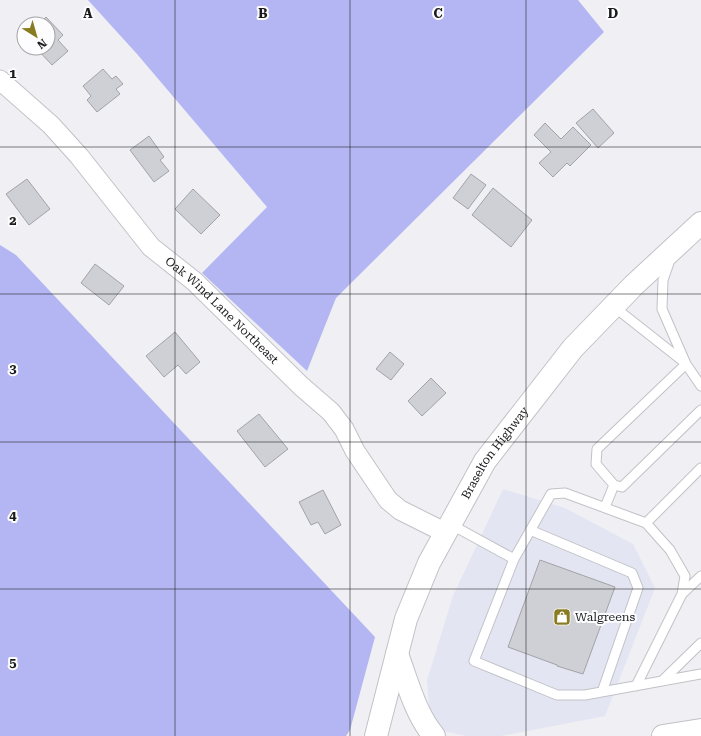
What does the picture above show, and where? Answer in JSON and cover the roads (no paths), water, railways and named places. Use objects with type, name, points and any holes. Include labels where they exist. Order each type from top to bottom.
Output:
[{"type":"main road","name":"Braselton Highway","points":[[376,736],[406,619],[429,563],[485,461],[573,348],[613,306],[701,223]]},
{"type":"main road","points":[[397,654],[428,730],[434,736]]},
{"type":"main road","points":[[663,736],[701,730]]},
{"type":"street","name":"Oak Wind Lane Northeast","points":[[0,80],[51,125],[79,156],[151,247],[194,281],[301,386],[331,412],[344,429],[355,451],[388,500],[400,510],[448,528]]},
{"type":"lane","points":[[675,248],[663,280],[662,309],[686,364],[701,386]]},
{"type":"lane","points":[[613,306],[686,364]]},
{"type":"lane","points":[[618,486],[596,464],[597,449],[686,364]]},
{"type":"lane","points":[[605,508],[618,486],[701,410]]},
{"type":"lane","points":[[646,523],[701,468]]},
{"type":"lane","points":[[636,686],[682,594],[685,576],[670,550],[646,523],[565,493],[551,494],[514,559],[474,661],[557,695],[585,695],[636,686],[701,674]]},
{"type":"lane","points":[[448,528],[514,559]]},
{"type":"lane","points":[[530,530],[632,573],[638,588],[602,692]]},
{"type":"lane","points":[[682,594],[701,576]]},
{"type":"lane","points":[[662,681],[701,643]]},
{"type":"place","name":"Walgreens","points":[[562,617]]}]
